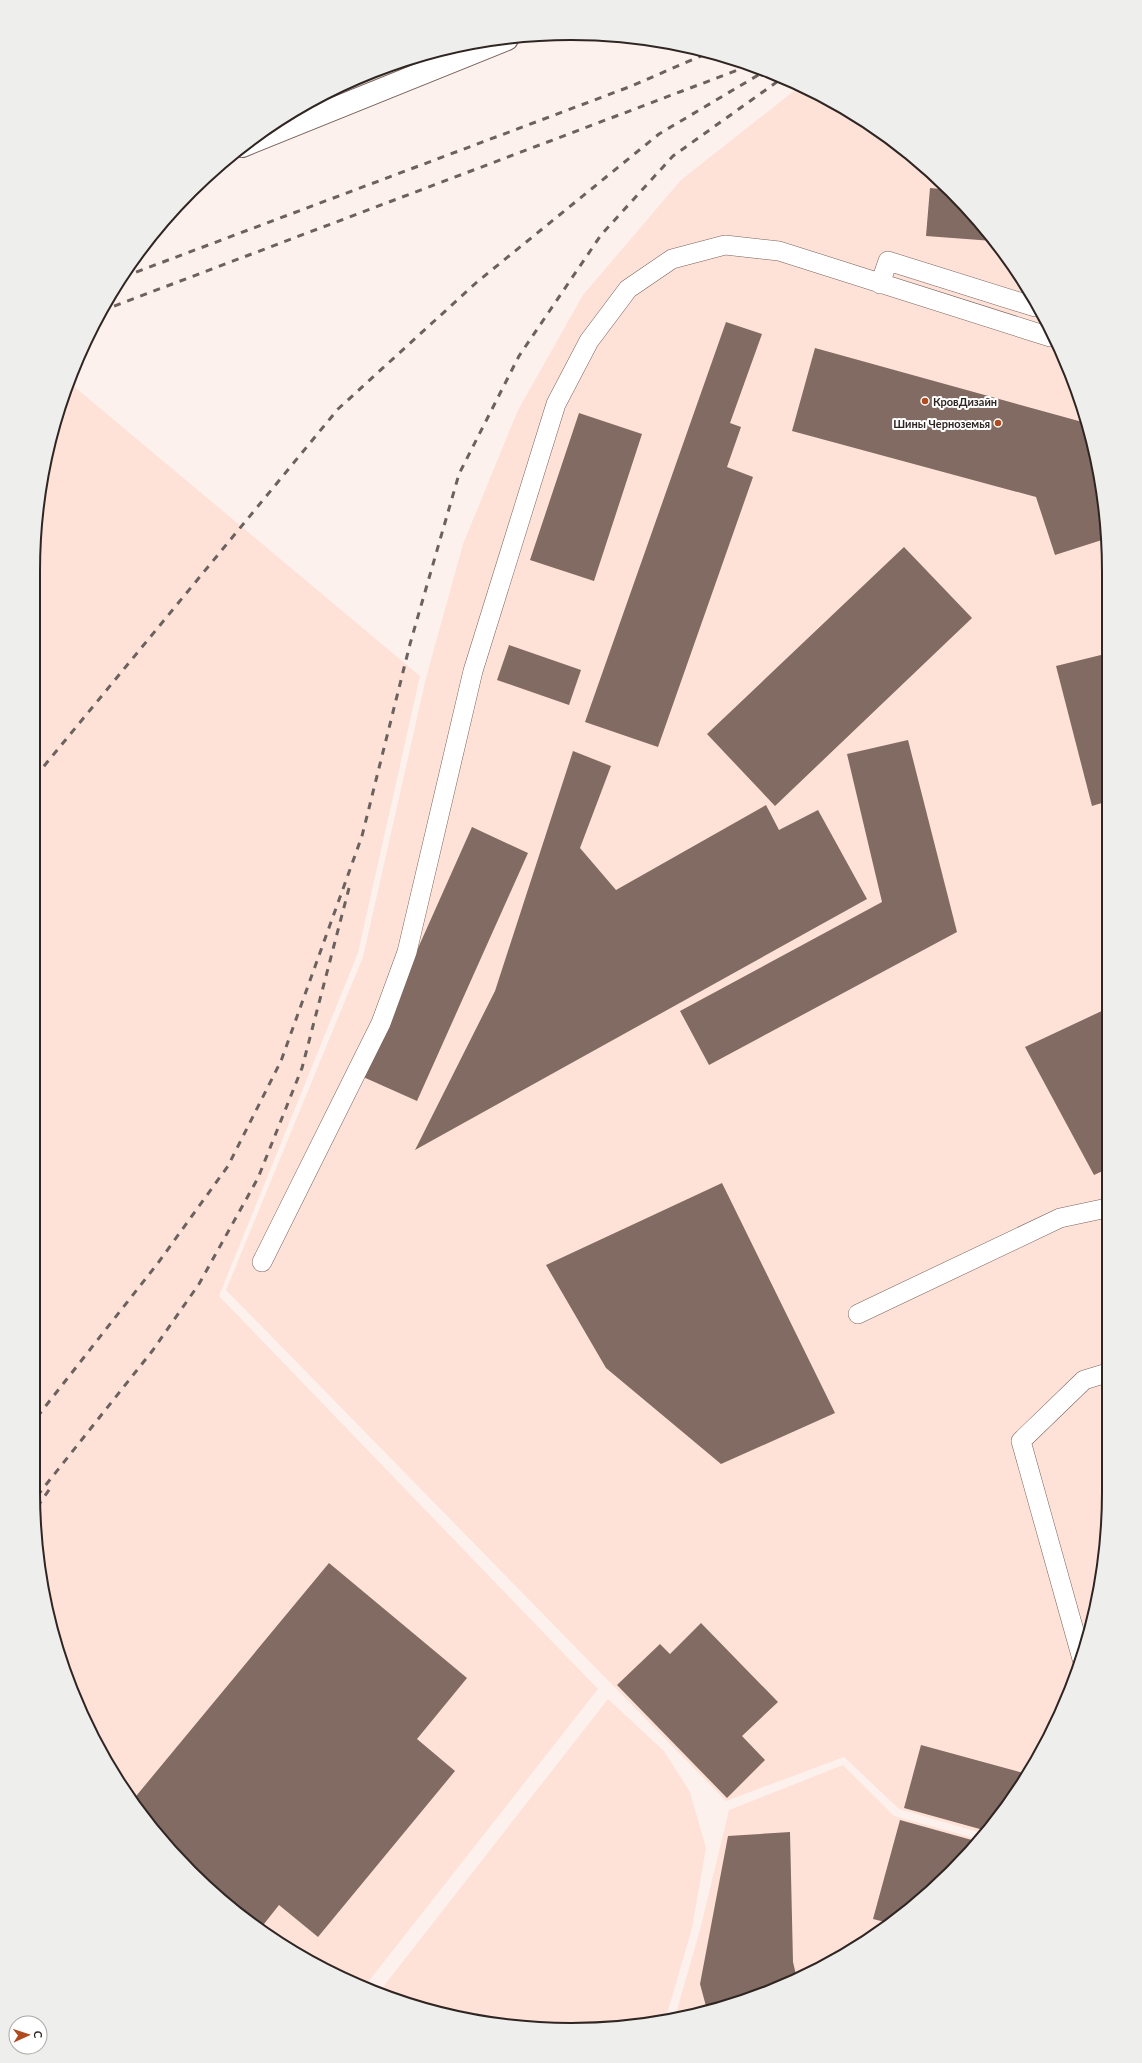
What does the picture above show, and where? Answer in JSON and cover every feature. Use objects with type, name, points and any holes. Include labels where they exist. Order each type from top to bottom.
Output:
[{"type":"street","points":[[267,136],[487,47]]},
{"type":"lane","points":[[262,1262],[378,1030],[407,952],[473,670],[556,404],[588,341],[628,289],[672,259],[725,245],[779,251],[1047,336]]},
{"type":"lane","points":[[880,284],[888,261],[1031,305]]},
{"type":"lane","points":[[858,1314],[1060,1218],[1102,1209]]},
{"type":"lane","points":[[1079,1647],[1021,1441],[1084,1380],[1102,1375]]},
{"type":"shaded area","points":[[795,90],[836,111],[866,129],[921,172],[946,196],[970,221],[1013,276],[1047,336],[1062,368],[1074,400],[1092,467],[1101,536],[1102,571],[1101,1527],[1092,1596],[1074,1663],[1062,1695],[1031,1758],[1013,1787],[978,1832],[899,1809],[844,1757],[726,1801],[226,1290],[363,957],[426,678],[463,544],[518,410],[583,295],[681,180]]},
{"type":"shaded area","points":[[73,386],[420,676],[358,953],[219,1296],[598,1689],[368,1983],[305,1952],[276,1934],[221,1891],[196,1867],[172,1842],[129,1787],[111,1758],[80,1695],[68,1663],[50,1596],[41,1527],[40,1492],[41,536],[50,467],[58,434]]},
{"type":"shaded area","points":[[608,1699],[664,1751],[690,1792],[706,1848],[692,1928],[667,2014],[606,2022],[536,2022],[467,2013],[434,2005],[382,1988]]},
{"type":"shaded area","points":[[843,1765],[894,1816],[973,1838],[921,1891],[866,1934],[836,1952],[774,1983],[742,1995],[676,2013],[700,1930],[729,1810]]},
{"type":"building","points":[[930,188],[939,189],[970,221],[986,240],[926,236]]},
{"type":"building","points":[[726,322],[762,334],[730,423],[741,427],[727,467],[753,477],[658,747],[585,722]]},
{"type":"building","points":[[815,348],[1080,421],[1092,467],[1101,540],[1055,555],[1036,497],[792,431]]},
{"type":"building","points":[[579,413],[642,434],[594,581],[530,560]]},
{"type":"building","points":[[904,547],[972,618],[775,806],[707,734]]},
{"type":"building","points":[[509,645],[581,670],[569,705],[497,680]]},
{"type":"building","points":[[1102,655],[1102,803],[1092,806],[1056,666]]},
{"type":"building","points":[[908,740],[957,932],[709,1065],[680,1011],[882,902],[847,754]]},
{"type":"building","points":[[573,751],[611,766],[580,848],[616,890],[766,805],[779,830],[818,810],[867,899],[415,1150],[495,991]]},
{"type":"building","points":[[472,827],[528,853],[417,1101],[361,1076]]},
{"type":"building","points":[[1102,1011],[1102,1171],[1094,1175],[1025,1047]]},
{"type":"building","points":[[722,1183],[835,1413],[721,1464],[606,1368],[546,1265]]},
{"type":"building","points":[[329,1563],[467,1678],[417,1739],[455,1771],[318,1937],[279,1905],[263,1925],[248,1913],[221,1891],[172,1842],[136,1796]]},
{"type":"building","points":[[701,1623],[778,1702],[742,1736],[765,1760],[727,1798],[617,1685],[660,1644],[670,1654]]},
{"type":"building","points":[[921,1745],[1022,1773],[1013,1787],[980,1829],[904,1808]]},
{"type":"building","points":[[900,1820],[972,1840],[921,1891],[894,1913],[883,1921],[873,1919]]},
{"type":"building","points":[[790,1832],[793,1962],[796,1973],[742,1995],[706,2006],[700,1984],[728,1836]]},
{"type":"railway","points":[[130,274],[629,87],[701,56]]},
{"type":"railway","points":[[110,308],[743,68]]},
{"type":"railway","points":[[40,771],[338,409],[477,282],[659,134],[759,74]]},
{"type":"railway","points":[[40,1413],[158,1263],[228,1166],[281,1061],[362,836],[410,644],[459,474],[519,356],[601,235],[673,156],[777,82]]},
{"type":"railway","points":[[40,1492],[153,1350],[199,1284],[258,1178],[302,1068],[349,888]]},
{"type":"railway","points":[[40,1502],[51,1487]]},
{"type":"place","name":"КровДизайн","points":[[925,401]]},
{"type":"place","name":"Шины Черноземья","points":[[998,423]]}]
